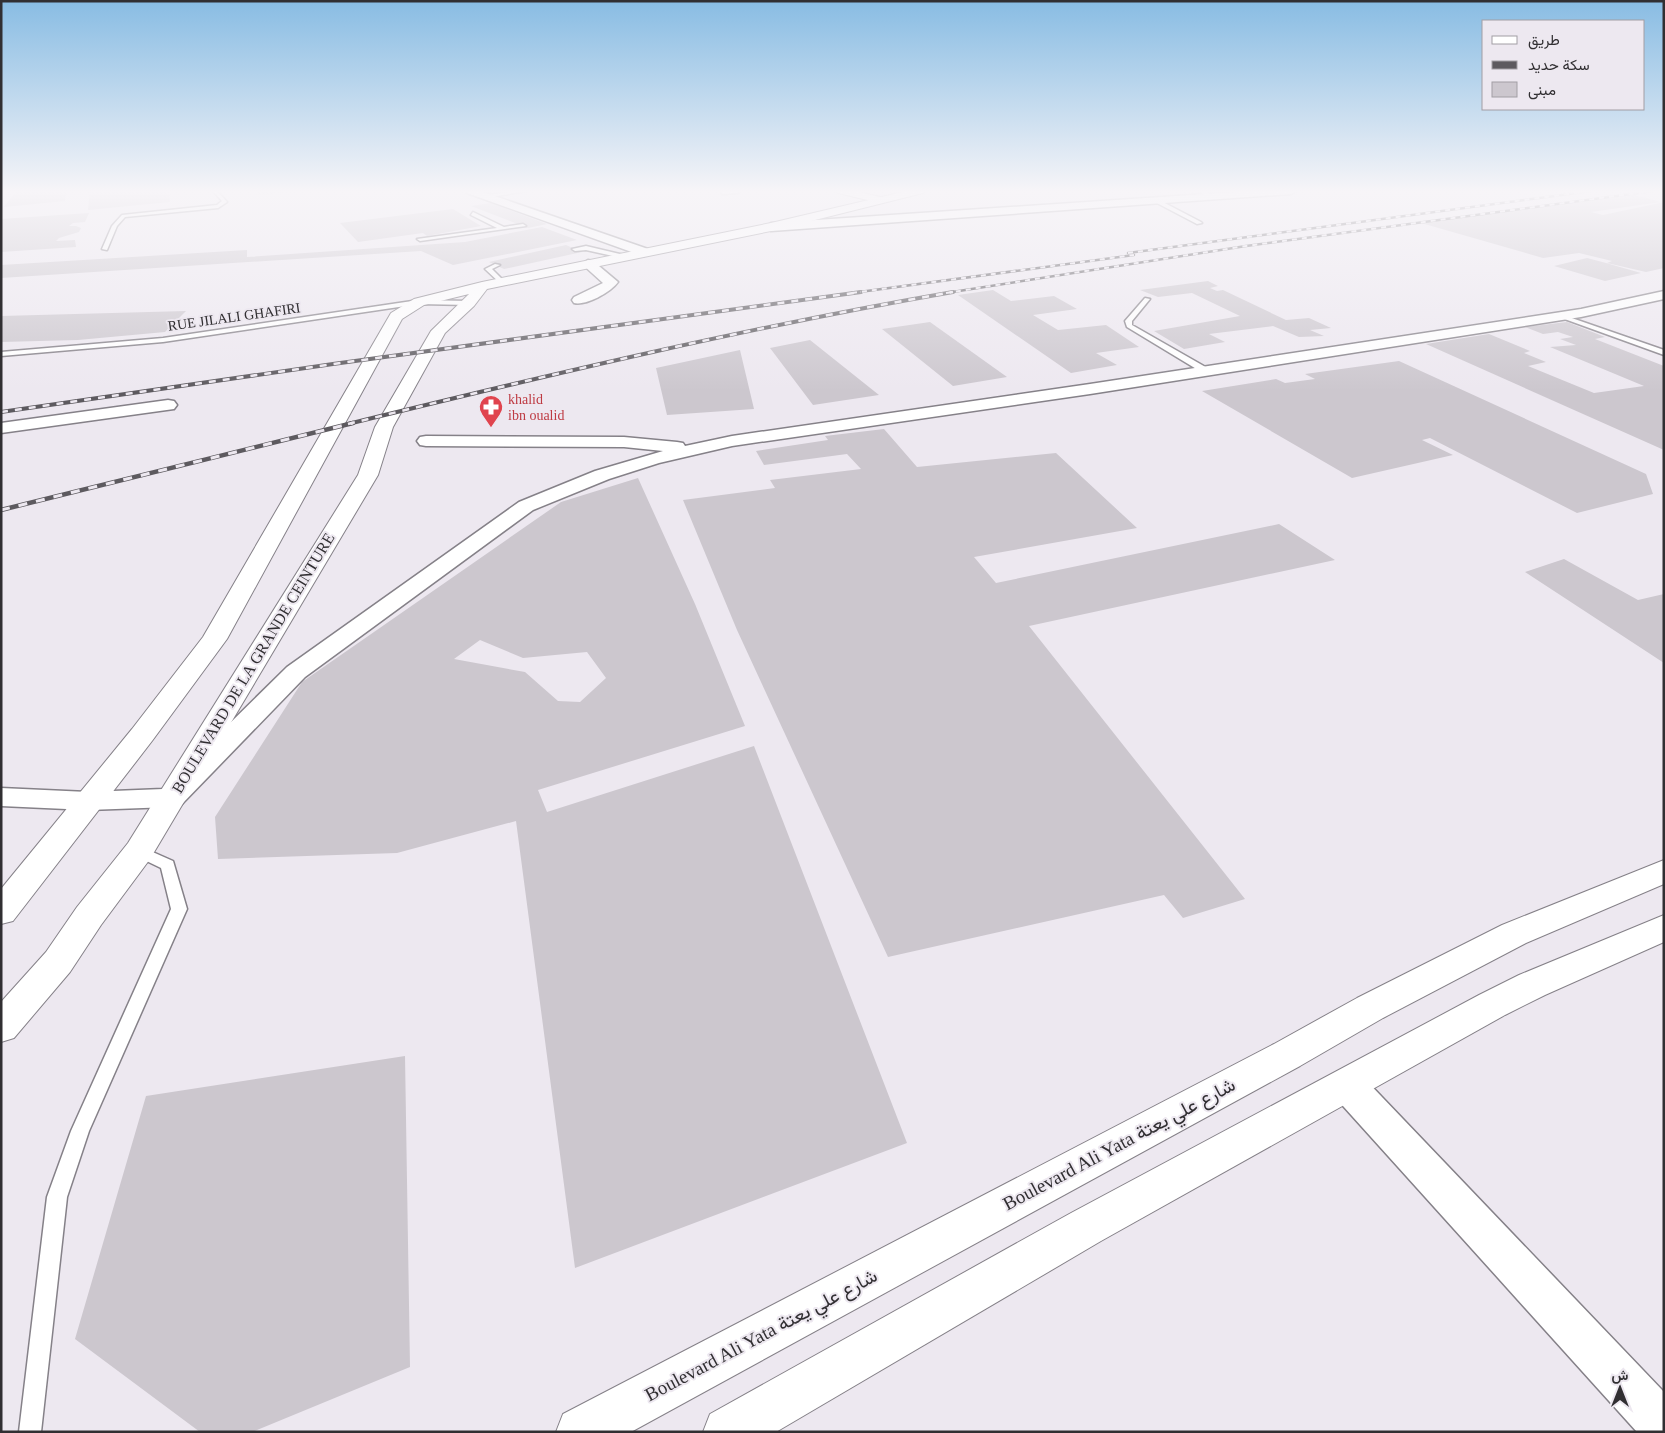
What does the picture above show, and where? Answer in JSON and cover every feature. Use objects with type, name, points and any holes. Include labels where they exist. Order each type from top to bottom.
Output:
[{"type":"main road","points":[[1,912],[88,800],[142,735],[214,639],[396,316],[419,302],[614,258]]},
{"type":"main road","name":"BOULEVARD DE LA GRANDE CEINTURE","points":[[1,1027],[58,962],[89,916],[139,851],[368,474],[384,427],[440,331],[492,284]]},
{"type":"main road","name":"Boulevard Ali Yata شارع علي يعتة","points":[[581,1432],[1287,1055],[1370,1008],[1514,934],[1664,871]]},
{"type":"main road","points":[[728,1432],[1086,1227],[1532,985],[1664,928]]},
{"type":"street","points":[[579,300],[609,285],[611,282],[588,264]]},
{"type":"street","points":[[1,797],[88,800],[171,798],[296,672],[497,525],[526,506],[566,486],[606,472],[692,449],[732,441],[1561,316],[1664,295]]},
{"type":"street","points":[[1,428],[168,405]]},
{"type":"street","points":[[426,441],[624,442],[692,449]]},
{"type":"street","points":[[1347,1085],[1664,1426]]},
{"type":"lane","points":[[492,284],[488,269],[497,265]]},
{"type":"lane","points":[[1148,299],[1128,321],[1129,326],[1206,371]]},
{"type":"lane","name":"RUE JILALI GHAFIRI","points":[[1,354],[163,340],[419,302],[469,303]]},
{"type":"lane","points":[[376,307],[396,316]]},
{"type":"lane","points":[[1561,316],[1664,353]]},
{"type":"lane","points":[[30,1432],[57,1198],[80,1131],[179,909],[168,865],[139,851]]},
{"type":"building","points":[[118,258],[314,258],[1,278],[1,265]]},
{"type":"building","points":[[437,258],[488,258],[453,265]]},
{"type":"building","points":[[508,258],[555,258],[504,269],[489,262]]},
{"type":"building","points":[[1587,258],[1641,273],[1605,281],[1554,266]]},
{"type":"building","points":[[1599,258],[1664,258],[1664,268],[1646,272],[1607,263],[1612,261]]},
{"type":"building","points":[[1208,281],[1218,286],[1210,288],[1217,291],[1223,290],[1286,320],[1309,318],[1331,328],[1310,330],[1324,336],[1299,337],[1273,326],[1209,334],[1225,342],[1184,349],[1154,331],[1240,316],[1192,293],[1158,297],[1140,290]]},
{"type":"building","points":[[993,290],[1011,301],[1054,296],[1077,309],[1033,315],[1058,330],[1106,325],[1139,347],[1096,353],[1117,365],[1071,373],[958,295]]},
{"type":"building","points":[[186,311],[165,332],[78,340],[1,342],[1,316]]},
{"type":"building","points":[[930,322],[1007,377],[953,386],[882,329]]},
{"type":"building","points":[[1567,322],[1605,337],[1595,339],[1664,366],[1664,450],[1426,344],[1489,334],[1530,351],[1524,353],[1546,362],[1528,366],[1594,393],[1644,386],[1550,347],[1576,345],[1560,339],[1573,337],[1558,332],[1543,334],[1525,327]]},
{"type":"building","points":[[810,340],[879,395],[813,405],[770,348]]},
{"type":"building","points":[[740,350],[754,409],[667,415],[656,368]]},
{"type":"building","points":[[1399,361],[1646,474],[1653,494],[1577,513],[1430,438],[1422,440],[1453,455],[1352,478],[1202,391],[1276,379],[1285,383],[1315,379],[1305,374]]},
{"type":"building","points":[[884,429],[917,467],[1056,453],[1137,528],[974,557],[996,583],[1279,524],[1335,560],[1029,626],[1245,899],[1183,918],[1164,895],[888,957],[737,630],[683,500],[775,488],[770,480],[861,469],[847,454],[764,465],[756,451],[828,440],[825,436]]},
{"type":"building","points":[[638,478],[695,604],[745,726],[538,790],[547,812],[754,746],[907,1143],[575,1268],[516,821],[397,853],[218,859],[215,817],[302,682],[561,502]],"holes":[[[480,640],[523,658],[587,652],[606,678],[580,702],[558,701],[525,672],[454,659]]]},
{"type":"building","points":[[1564,559],[1638,600],[1664,594],[1664,663],[1525,572]]},
{"type":"building","points":[[405,1056],[410,1367],[252,1432],[200,1432],[75,1339],[146,1096]]},
{"type":"railway","points":[[852,293],[1113,258]]},
{"type":"railway","points":[[946,293],[1170,258]]},
{"type":"railway","points":[[1,412],[333,364],[861,292]]},
{"type":"railway","points":[[348,424],[725,336],[953,292]]},
{"type":"railway","points":[[1,510],[353,423]]},
{"type":"place","name":"khalid ibn oualid","points":[[491,428]]}]
